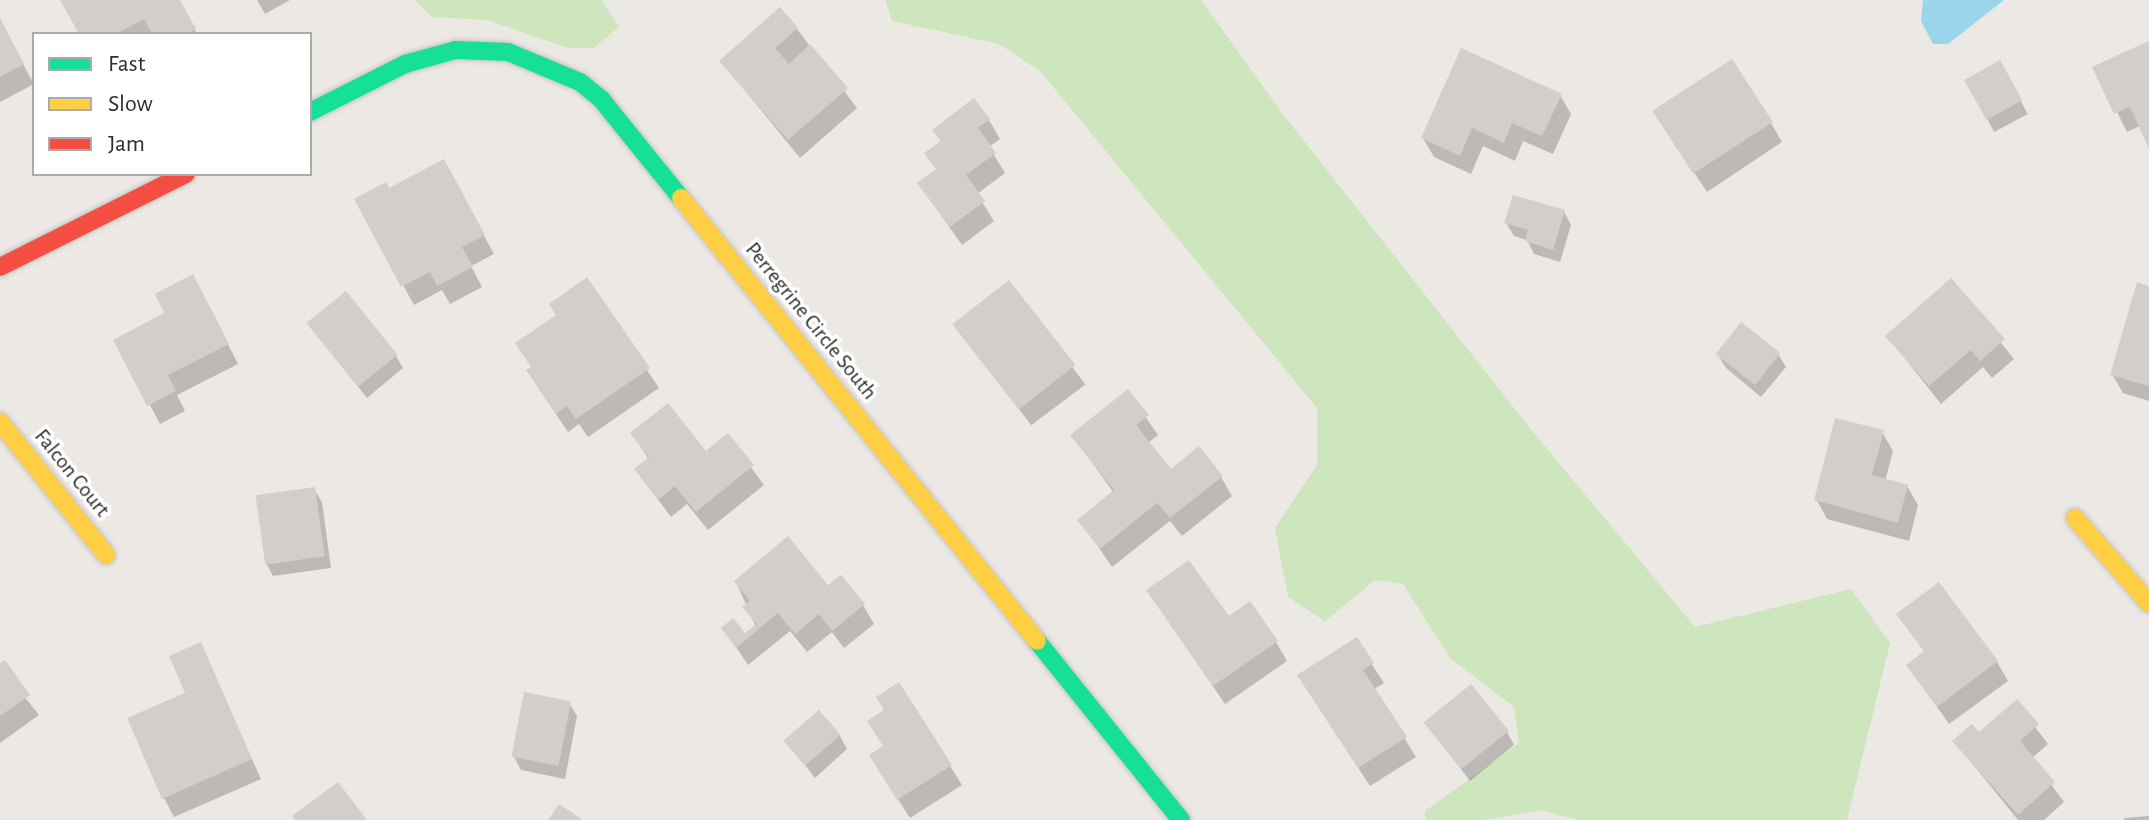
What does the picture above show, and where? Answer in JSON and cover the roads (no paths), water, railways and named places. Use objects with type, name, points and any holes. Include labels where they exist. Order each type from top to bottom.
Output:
[{"type":"street","name":"Perregrine Circle South","points":[[312,111],[405,64],[456,50],[521,55],[580,82],[601,99],[1181,820]]},
{"type":"street","points":[[0,267],[182,176]]},
{"type":"street","name":"Falcon Court","points":[[0,422],[106,555]]},
{"type":"street","points":[[2075,518],[2149,603]]},
{"type":"water","points":[[1923,0],[2004,0],[1948,44],[1933,44],[1921,21]]}]
